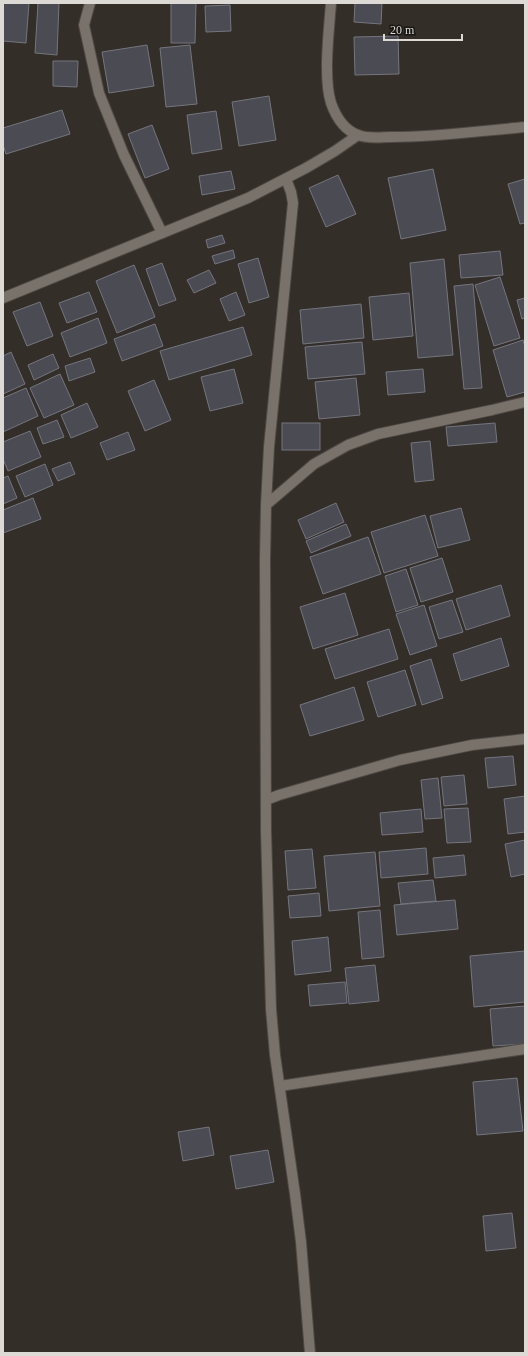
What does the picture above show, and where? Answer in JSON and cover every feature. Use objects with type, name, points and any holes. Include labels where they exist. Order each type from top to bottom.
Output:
[{"type":"street","points":[[90,3],[84,25],[99,93],[124,154],[162,234]]},
{"type":"street","points":[[331,3],[327,81],[331,103],[337,117],[344,126],[358,135],[375,137],[412,137],[525,127]]},
{"type":"street","points":[[3,298],[248,198],[336,151],[358,135]]},
{"type":"street","points":[[286,179],[293,203],[269,447],[264,560],[266,800],[271,1009],[298,1214],[310,1353]]},
{"type":"street","points":[[266,505],[314,464],[348,445],[378,434],[525,402]]},
{"type":"street","points":[[266,800],[400,760],[472,745],[525,739]]},
{"type":"street","points":[[280,1086],[525,1049]]},
{"type":"building","points":[[3,3],[29,3],[26,43],[3,41]]},
{"type":"building","points":[[38,3],[59,3],[57,55],[35,53]]},
{"type":"building","points":[[171,3],[196,3],[195,43],[171,43]]},
{"type":"building","points":[[355,3],[382,3],[381,24],[354,22]]},
{"type":"building","points":[[230,5],[231,31],[206,32],[205,6]]},
{"type":"building","points":[[398,36],[399,74],[355,75],[354,37]]},
{"type":"building","points":[[147,45],[154,86],[109,93],[102,52]]},
{"type":"building","points":[[190,45],[197,104],[166,107],[160,48]]},
{"type":"building","points":[[53,61],[78,61],[77,87],[53,86]]},
{"type":"building","points":[[269,96],[276,140],[239,146],[232,102]]},
{"type":"building","points":[[62,110],[70,134],[6,154],[3,145],[3,128]]},
{"type":"building","points":[[216,111],[222,149],[192,154],[187,115]]},
{"type":"building","points":[[152,125],[169,169],[145,178],[128,134]]},
{"type":"building","points":[[433,169],[446,230],[401,239],[388,178]]},
{"type":"building","points":[[231,171],[235,189],[202,195],[199,176]]},
{"type":"building","points":[[338,175],[356,214],[326,227],[309,188]]},
{"type":"building","points":[[525,179],[525,223],[520,224],[508,184]]},
{"type":"building","points":[[222,235],[225,243],[208,248],[206,240]]},
{"type":"building","points":[[233,250],[235,258],[215,264],[212,256]]},
{"type":"building","points":[[500,251],[503,275],[461,278],[459,255]]},
{"type":"building","points":[[258,258],[269,297],[249,303],[238,264]]},
{"type":"building","points":[[444,259],[453,355],[418,358],[410,263]]},
{"type":"building","points":[[162,263],[176,300],[159,306],[146,269]]},
{"type":"building","points":[[134,265],[155,317],[117,333],[96,281]]},
{"type":"building","points":[[209,270],[216,283],[194,293],[187,280]]},
{"type":"building","points":[[500,277],[520,338],[494,346],[475,285]]},
{"type":"building","points":[[473,284],[482,388],[464,389],[454,286]]},
{"type":"building","points":[[89,292],[97,312],[67,323],[59,303]]},
{"type":"building","points":[[236,292],[245,315],[229,321],[220,299]]},
{"type":"building","points":[[409,293],[413,336],[373,340],[369,297]]},
{"type":"building","points":[[525,298],[525,318],[522,319],[517,300]]},
{"type":"building","points":[[40,302],[53,336],[27,346],[13,312]]},
{"type":"building","points":[[361,304],[364,338],[303,344],[300,310]]},
{"type":"building","points":[[98,318],[107,343],[70,357],[61,333]]},
{"type":"building","points":[[155,324],[163,346],[122,361],[114,339]]},
{"type":"building","points":[[243,327],[252,355],[169,380],[160,351]]},
{"type":"building","points":[[523,340],[525,347],[525,392],[507,397],[493,350]]},
{"type":"building","points":[[362,342],[365,374],[308,379],[305,347]]},
{"type":"building","points":[[11,352],[25,384],[3,394],[3,356]]},
{"type":"building","points":[[53,354],[59,368],[34,380],[28,365]]},
{"type":"building","points":[[90,358],[95,372],[69,381],[65,366]]},
{"type":"building","points":[[234,369],[243,403],[210,411],[201,377]]},
{"type":"building","points":[[423,369],[425,392],[388,395],[386,372]]},
{"type":"building","points":[[60,374],[74,405],[44,418],[30,388]]},
{"type":"building","points":[[356,378],[360,415],[319,419],[315,382]]},
{"type":"building","points":[[154,380],[171,420],[145,431],[128,391]]},
{"type":"building","points":[[26,388],[38,416],[3,432],[3,398]]},
{"type":"building","points":[[87,403],[98,427],[71,438],[61,415]]},
{"type":"building","points":[[57,420],[64,437],[43,444],[37,428]]},
{"type":"building","points":[[282,423],[320,423],[320,450],[282,450]]},
{"type":"building","points":[[495,423],[497,442],[448,446],[446,427]]},
{"type":"building","points":[[30,431],[41,457],[8,471],[3,459],[3,442]]},
{"type":"building","points":[[128,432],[135,450],[107,460],[100,443]]},
{"type":"building","points":[[430,441],[434,480],[415,482],[411,443]]},
{"type":"building","points":[[70,462],[75,474],[58,481],[52,469]]},
{"type":"building","points":[[45,464],[53,485],[25,497],[16,476]]},
{"type":"building","points":[[8,476],[17,498],[3,504],[3,478]]},
{"type":"building","points":[[33,498],[41,519],[3,533],[3,510]]},
{"type":"building","points":[[336,503],[344,522],[306,539],[298,520]]},
{"type":"building","points":[[461,508],[470,540],[438,548],[430,516]]},
{"type":"building","points":[[425,515],[438,556],[384,573],[371,532]]},
{"type":"building","points":[[346,524],[351,536],[311,553],[306,541]]},
{"type":"building","points":[[368,537],[381,574],[323,594],[310,557]]},
{"type":"building","points":[[442,558],[453,592],[421,602],[410,568]]},
{"type":"building","points":[[406,569],[418,605],[396,612],[385,576]]},
{"type":"building","points":[[501,585],[510,616],[466,630],[456,599]]},
{"type":"building","points":[[345,593],[358,635],[313,649],[300,607]]},
{"type":"building","points":[[452,600],[463,632],[439,639],[429,607]]},
{"type":"building","points":[[424,605],[437,646],[410,655],[396,614]]},
{"type":"building","points":[[389,629],[398,659],[335,679],[325,649]]},
{"type":"building","points":[[501,638],[509,666],[461,681],[453,654]]},
{"type":"building","points":[[431,659],[443,698],[422,705],[410,666]]},
{"type":"building","points":[[405,670],[416,705],[378,717],[367,682]]},
{"type":"building","points":[[354,687],[364,720],[310,736],[300,705]]},
{"type":"building","points":[[513,756],[516,785],[488,788],[485,758]]},
{"type":"building","points":[[464,775],[467,804],[444,806],[441,777]]},
{"type":"building","points":[[438,778],[442,818],[425,819],[421,780]]},
{"type":"building","points":[[525,796],[525,832],[508,834],[504,799]]},
{"type":"building","points":[[468,808],[471,842],[447,843],[444,809]]},
{"type":"building","points":[[421,809],[423,832],[382,835],[380,813]]},
{"type":"building","points":[[525,840],[525,874],[511,877],[505,844]]},
{"type":"building","points":[[426,848],[428,874],[381,878],[379,852]]},
{"type":"building","points":[[312,849],[316,888],[288,890],[285,851]]},
{"type":"building","points":[[375,852],[380,906],[329,911],[324,856]]},
{"type":"building","points":[[464,855],[466,875],[435,878],[433,858]]},
{"type":"building","points":[[433,880],[436,901],[401,904],[398,883]]},
{"type":"building","points":[[319,893],[321,916],[290,918],[288,896]]},
{"type":"building","points":[[455,900],[458,929],[397,935],[394,905]]},
{"type":"building","points":[[380,910],[384,957],[362,959],[358,912]]},
{"type":"building","points":[[328,937],[331,971],[295,975],[292,941]]},
{"type":"building","points":[[525,951],[525,1002],[474,1007],[470,956]]},
{"type":"building","points":[[375,965],[379,1001],[349,1004],[345,968]]},
{"type":"building","points":[[345,982],[347,1003],[310,1006],[308,985]]},
{"type":"building","points":[[525,1006],[525,1044],[493,1046],[490,1009]]},
{"type":"building","points":[[517,1078],[523,1131],[477,1135],[473,1082]]},
{"type":"building","points":[[209,1127],[214,1155],[183,1161],[178,1132]]},
{"type":"building","points":[[268,1150],[274,1182],[236,1189],[230,1156]]},
{"type":"building","points":[[512,1213],[516,1248],[486,1251],[483,1216]]}]
